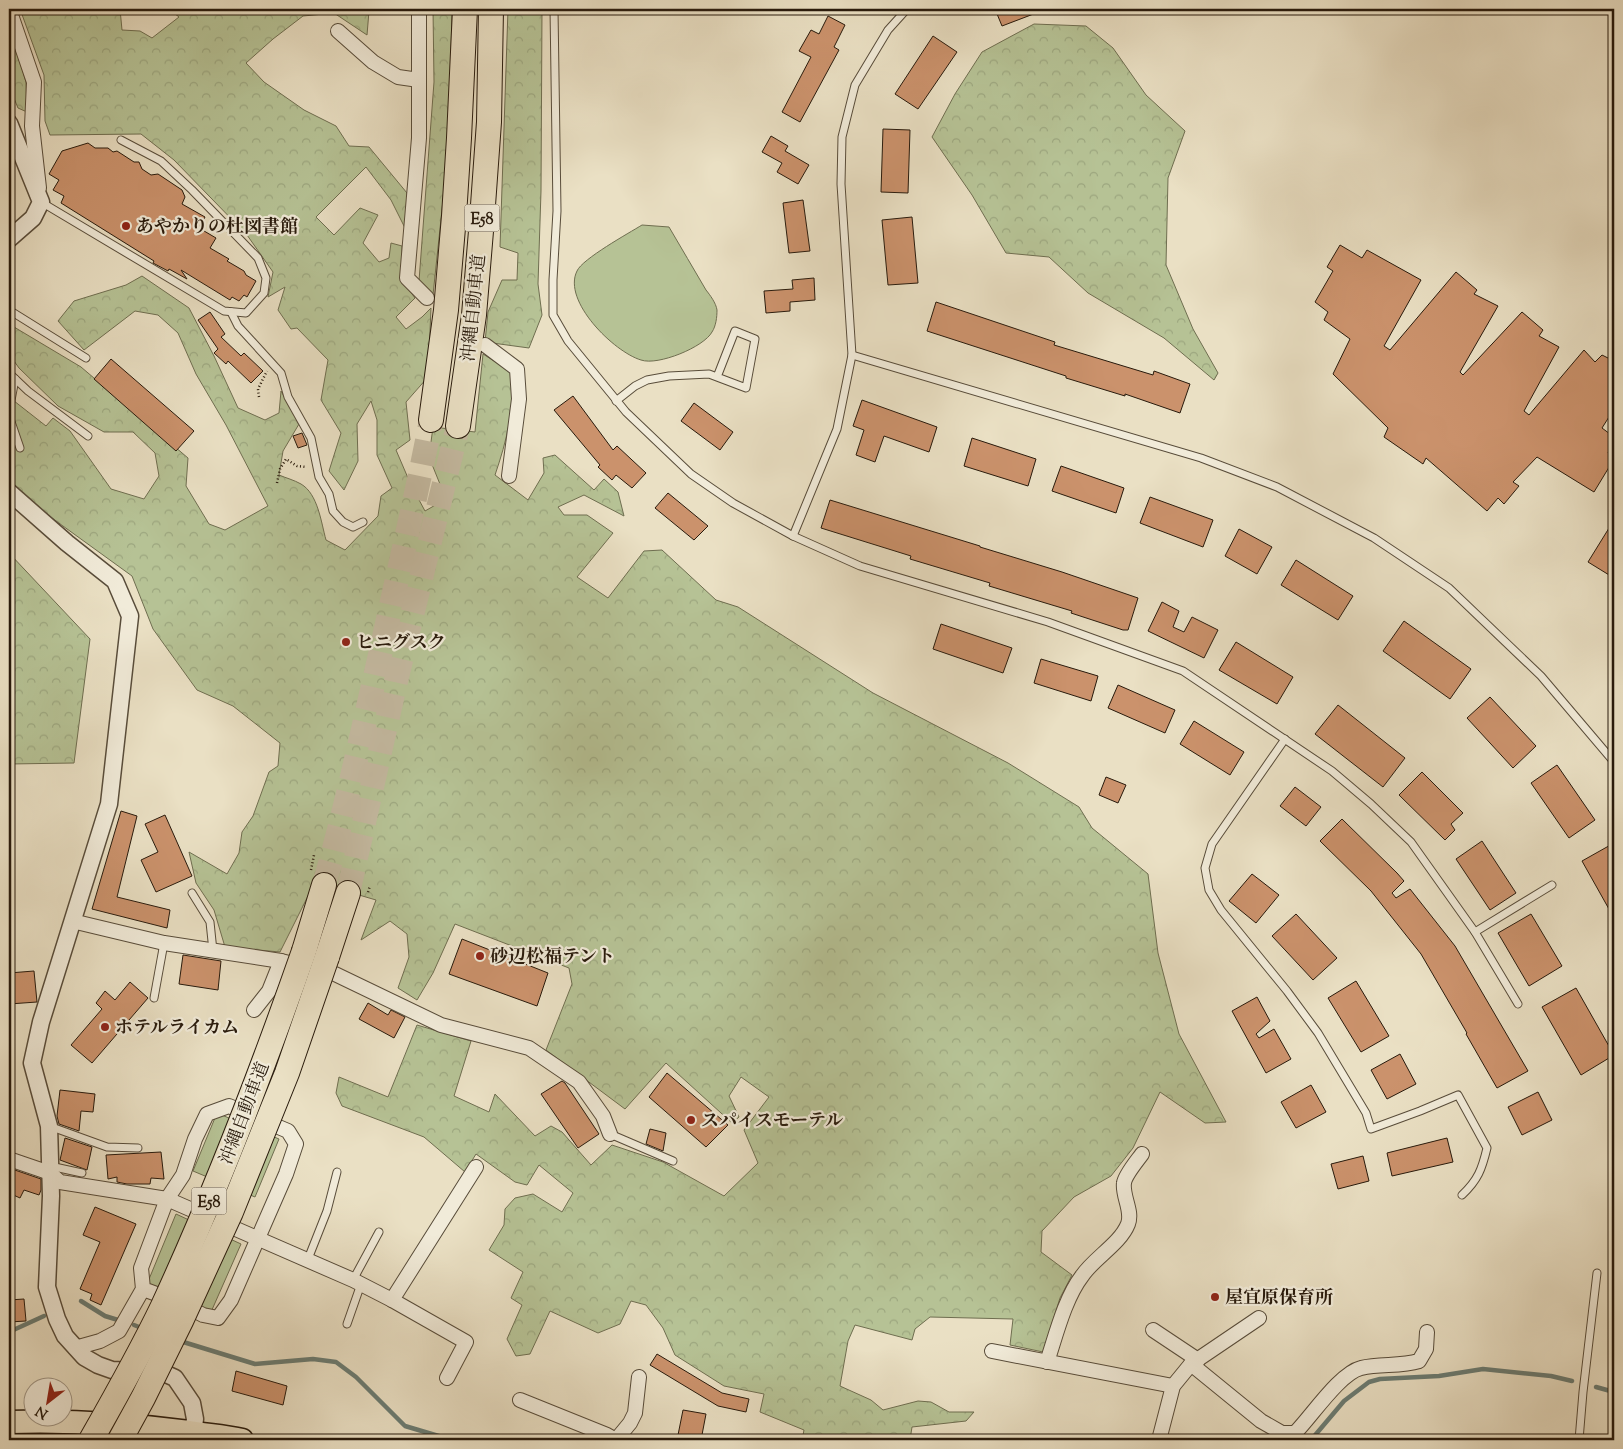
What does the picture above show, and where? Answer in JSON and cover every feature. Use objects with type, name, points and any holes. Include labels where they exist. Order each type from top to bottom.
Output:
[{"type":"highway","name":"沖縄自動車道","points":[[431,420],[446,310],[450,263],[459,138],[465,9]]},
{"type":"highway","name":"沖縄自動車道","points":[[458,426],[474,316],[482,219],[489,122],[491,9]]},
{"type":"highway","name":"沖縄自動車道","points":[[91,1440],[162,1308],[210,1198],[281,1016],[324,885]]},
{"type":"highway","name":"沖縄自動車道","points":[[120,1440],[144,1398],[231,1212],[286,1073],[348,893]]},
{"type":"highway","points":[[9,1422],[114,1425],[193,1437],[242,1440]]},
{"type":"street","points":[[9,9],[34,82],[32,126],[41,202],[33,218],[9,239]]},
{"type":"street","points":[[419,9],[418,138],[407,278],[427,298]]},
{"type":"street","points":[[338,31],[372,62],[398,77],[419,80]]},
{"type":"street","points":[[9,123],[41,202]]},
{"type":"street","points":[[485,345],[517,369],[519,399],[509,476]]},
{"type":"street","points":[[9,492],[66,543],[115,581],[130,616],[109,804],[41,1022],[32,1064],[49,1126],[51,1196],[47,1287],[57,1319],[65,1336],[84,1357],[98,1366],[112,1370],[135,1371],[155,1369],[174,1378],[192,1404],[195,1419],[193,1437]]},
{"type":"street","points":[[72,921],[164,943],[281,961],[335,974],[441,1025],[529,1048],[580,1082],[603,1116],[610,1134]]},
{"type":"street","points":[[254,1010],[269,991],[281,961]]},
{"type":"street","points":[[75,1348],[100,1341],[119,1330],[143,1289],[141,1268],[167,1199],[183,1174],[207,1114],[229,1106],[288,1131],[296,1144],[286,1174],[231,1300],[218,1318],[203,1315],[178,1302],[143,1289]]},
{"type":"street","points":[[1046,1362],[1073,1288],[1083,1274],[1122,1235],[1129,1223],[1128,1210],[1123,1193],[1124,1180],[1142,1154]]},
{"type":"street","points":[[9,1159],[50,1170],[60,1182],[167,1199],[357,1282],[466,1342],[447,1378]]},
{"type":"street","points":[[392,1300],[476,1167]]},
{"type":"street","points":[[1159,1440],[1173,1386],[1194,1362],[1259,1318]]},
{"type":"street","points":[[1153,1330],[1194,1362],[1261,1421],[1282,1433],[1295,1433],[1308,1421],[1338,1383],[1359,1368],[1381,1365],[1406,1365],[1419,1361],[1426,1349],[1427,1332]]},
{"type":"street","points":[[992,1351],[1173,1386]]},
{"type":"street","points":[[520,1400],[616,1440],[630,1423],[634,1413],[639,1377]]},
{"type":"lane","points":[[554,9],[557,211],[553,314],[568,341],[626,412],[691,474],[733,502],[793,536],[860,566],[1048,622],[1183,670],[1332,771],[1371,804],[1411,842],[1475,932],[1518,1004]]},
{"type":"lane","points":[[793,536],[837,429],[852,355],[840,184],[842,137],[856,85],[888,30],[907,9]]},
{"type":"lane","points":[[41,202],[224,311],[246,313],[264,293],[266,278],[258,258],[161,161],[121,140]]},
{"type":"lane","points":[[9,310],[86,358]]},
{"type":"lane","points":[[231,312],[238,326],[281,373],[288,397],[311,438],[319,477],[329,494],[333,511],[343,522],[353,527],[363,522]]},
{"type":"lane","points":[[616,401],[635,386],[647,380],[670,376],[709,374],[746,388],[756,339],[735,331],[717,377]]},
{"type":"lane","points":[[852,355],[1201,458],[1278,488],[1374,538],[1449,588],[1541,676],[1614,762]]},
{"type":"lane","points":[[9,373],[28,391],[88,436]]},
{"type":"lane","points":[[9,411],[15,379]]},
{"type":"lane","points":[[9,416],[20,448]]},
{"type":"lane","points":[[1285,739],[1212,844],[1205,868],[1209,890],[1221,910],[1287,990],[1318,1033],[1366,1114],[1371,1129],[1458,1095],[1487,1148],[1483,1168],[1471,1186],[1462,1195]]},
{"type":"lane","points":[[1475,932],[1552,886]]},
{"type":"lane","points":[[192,893],[210,922],[213,951]]},
{"type":"lane","points":[[154,998],[164,943]]},
{"type":"lane","points":[[49,1126],[107,1147],[138,1148]]},
{"type":"lane","points":[[610,1134],[673,1161]]},
{"type":"lane","points":[[50,1170],[82,1173]]},
{"type":"lane","points":[[308,1260],[327,1211],[337,1172]]},
{"type":"lane","points":[[347,1324],[357,1282],[379,1232]]},
{"type":"lane","points":[[1579,1440],[1597,1273]]},
{"type":"path","points":[[259,397],[258,389],[271,363]]},
{"type":"path","points":[[277,483],[280,468],[286,458],[297,466],[308,468],[317,466]]},
{"type":"green space","points":[[20,9],[120,9],[122,30],[140,31],[152,38],[179,17],[169,9],[368,9],[367,35],[334,13],[303,16],[246,63],[264,82],[304,110],[336,126],[349,146],[369,147],[407,193],[405,228],[391,200],[366,167],[316,217],[334,235],[360,208],[378,215],[363,243],[379,262],[389,258],[391,243],[402,246],[402,280],[415,298],[396,317],[406,329],[431,308],[428,377],[406,402],[410,440],[396,450],[425,511],[446,499],[429,457],[433,427],[475,432],[483,354],[513,373],[509,425],[495,475],[528,500],[544,473],[543,458],[555,455],[594,490],[604,479],[618,492],[624,516],[584,495],[558,507],[564,515],[587,515],[613,533],[577,577],[608,598],[644,551],[662,550],[716,600],[738,607],[873,693],[1008,763],[1079,807],[1092,828],[1148,874],[1158,953],[1179,1034],[1226,1122],[1205,1123],[1160,1092],[1133,1148],[1111,1176],[1074,1197],[1042,1231],[1041,1252],[1072,1275],[1060,1298],[1043,1352],[1010,1345],[1013,1319],[930,1317],[915,1329],[912,1340],[855,1325],[848,1341],[840,1386],[871,1400],[883,1410],[918,1401],[931,1402],[949,1412],[974,1412],[966,1421],[912,1427],[910,1440],[802,1440],[804,1430],[760,1412],[764,1394],[724,1386],[675,1355],[663,1328],[646,1305],[631,1301],[620,1324],[598,1333],[550,1311],[530,1354],[516,1356],[507,1339],[522,1305],[511,1298],[523,1272],[489,1250],[504,1225],[505,1209],[515,1198],[533,1194],[562,1212],[573,1193],[539,1165],[527,1185],[515,1182],[476,1154],[465,1172],[424,1137],[342,1106],[336,1093],[339,1077],[388,1097],[417,1025],[471,1041],[454,1096],[489,1112],[495,1094],[535,1136],[551,1126],[562,1132],[591,1165],[612,1145],[663,1162],[724,1196],[758,1163],[744,1130],[769,1097],[741,1077],[729,1096],[739,1117],[732,1123],[666,1063],[625,1109],[546,1050],[572,984],[569,968],[455,924],[433,973],[417,1000],[398,988],[409,957],[407,934],[390,921],[361,940],[376,900],[315,882],[280,952],[225,947],[214,910],[196,883],[189,852],[227,874],[239,853],[242,832],[253,816],[269,772],[278,766],[280,743],[233,706],[197,690],[153,629],[132,576],[45,513],[9,481],[9,397],[46,426],[53,418],[70,431],[111,489],[144,499],[159,476],[155,453],[133,432],[104,432],[58,406],[19,368],[9,354],[9,324],[81,367],[188,458],[186,486],[209,524],[225,530],[268,506],[226,425],[196,374],[178,333],[158,315],[135,311],[84,350],[58,321],[74,301],[126,285],[142,276],[189,308],[238,408],[265,420],[279,413],[281,391],[299,424],[283,451],[279,475],[301,484],[311,494],[318,509],[326,540],[345,550],[378,516],[381,496],[392,488],[377,455],[377,420],[371,401],[357,424],[358,461],[344,490],[329,471],[341,433],[321,400],[328,360],[297,328],[291,329],[278,310],[285,287],[268,297],[273,272],[247,235],[174,160],[141,134],[50,135],[45,121],[44,75]]},
{"type":"green space","points":[[433,9],[452,9],[449,143],[433,295],[419,281],[434,82]]},
{"type":"green space","points":[[508,9],[542,9],[541,191],[538,284],[542,315],[529,348],[485,342],[488,312],[502,280],[517,280],[518,253],[500,247]]},
{"type":"green space","points":[[1034,24],[1086,26],[1113,48],[1146,95],[1185,131],[1168,178],[1166,265],[1193,329],[1218,373],[1214,380],[1164,338],[1088,293],[1049,257],[1006,253],[972,195],[932,137],[955,94],[982,52]]},
{"type":"green space","points":[[9,25],[26,82],[27,112],[18,108],[9,86]]},
{"type":"green space","points":[[642,225],[669,227],[713,299],[717,310],[713,330],[700,344],[669,358],[649,361],[630,355],[618,347],[593,324],[577,296],[574,283],[577,271],[587,260],[606,246]]},
{"type":"green space","points":[[9,553],[90,639],[74,763],[9,764]]},
{"type":"green space","points":[[217,1113],[279,1139],[255,1197],[193,1171]]},
{"type":"green space","points":[[176,1214],[241,1244],[211,1312],[147,1284]]},
{"type":"building","points":[[995,9],[1044,9],[1044,10],[1002,26]]},
{"type":"building","points":[[828,16],[845,25],[834,47],[839,50],[800,122],[782,112],[811,57],[799,51],[811,30],[819,34]]},
{"type":"building","points":[[933,36],[957,52],[918,109],[895,94]]},
{"type":"building","points":[[883,129],[910,130],[908,193],[881,192]]},
{"type":"building","points":[[771,136],[788,146],[785,151],[809,165],[798,184],[777,172],[782,163],[762,152]]},
{"type":"building","points":[[88,143],[95,148],[108,148],[113,152],[117,151],[134,162],[139,162],[142,169],[151,175],[158,174],[182,190],[185,197],[182,204],[205,217],[199,228],[216,238],[210,248],[229,259],[227,261],[256,281],[247,297],[244,295],[239,301],[232,297],[230,300],[181,270],[187,279],[169,269],[168,271],[61,203],[64,196],[53,190],[59,180],[49,174],[62,151]]},
{"type":"building","points":[[803,200],[810,251],[789,253],[783,203]]},
{"type":"building","points":[[912,217],[918,283],[888,285],[882,220]]},
{"type":"building","points":[[1340,245],[1362,258],[1367,250],[1421,280],[1384,346],[1390,350],[1456,272],[1477,290],[1474,294],[1498,306],[1460,372],[1463,375],[1522,312],[1543,330],[1539,336],[1559,347],[1524,411],[1529,415],[1584,350],[1595,362],[1602,355],[1614,361],[1614,409],[1602,428],[1614,437],[1608,453],[1614,459],[1594,492],[1537,457],[1513,482],[1519,486],[1504,504],[1498,498],[1487,511],[1426,458],[1423,464],[1384,437],[1388,428],[1333,374],[1350,339],[1324,320],[1328,312],[1315,302],[1333,271],[1327,267]]},
{"type":"building","points":[[814,278],[815,300],[790,302],[790,311],[766,313],[764,291],[793,289],[792,280]]},
{"type":"building","points":[[936,302],[1055,342],[1054,345],[1153,375],[1154,371],[1190,384],[1180,413],[1125,394],[1125,396],[1066,378],[1066,376],[927,331]]},
{"type":"building","points":[[210,312],[225,334],[221,337],[241,356],[244,353],[263,371],[251,383],[228,361],[226,364],[214,353],[218,349],[198,320]]},
{"type":"building","points":[[111,359],[194,431],[176,451],[94,379]]},
{"type":"building","points":[[573,396],[613,450],[617,446],[646,473],[632,488],[616,475],[612,480],[598,467],[600,465],[554,410]]},
{"type":"building","points":[[862,400],[937,427],[929,452],[884,436],[875,462],[856,455],[864,430],[853,426]]},
{"type":"building","points":[[694,403],[733,432],[720,450],[681,421]]},
{"type":"building","points":[[302,433],[307,445],[298,448],[293,436]]},
{"type":"building","points":[[972,438],[1036,459],[1028,486],[964,466]]},
{"type":"building","points":[[1061,466],[1124,488],[1116,513],[1052,491]]},
{"type":"building","points":[[668,493],[708,526],[694,540],[655,508]]},
{"type":"building","points":[[1150,497],[1213,520],[1203,547],[1140,523]]},
{"type":"building","points":[[830,500],[1062,572],[1138,598],[1128,630],[1123,630],[1071,613],[1072,611],[989,586],[990,583],[910,559],[911,556],[821,528]]},
{"type":"building","points":[[1614,520],[1614,578],[1588,562]]},
{"type":"building","points":[[1239,529],[1272,547],[1257,574],[1225,556]]},
{"type":"building","points":[[1296,560],[1353,596],[1338,620],[1281,585]]},
{"type":"building","points":[[1162,602],[1179,611],[1173,627],[1184,632],[1192,617],[1218,630],[1204,658],[1148,631]]},
{"type":"building","points":[[1404,621],[1471,669],[1450,699],[1383,651]]},
{"type":"building","points":[[941,624],[1012,648],[1003,673],[933,649]]},
{"type":"building","points":[[1236,642],[1293,677],[1277,704],[1219,670]]},
{"type":"building","points":[[1041,659],[1098,676],[1091,701],[1034,683]]},
{"type":"building","points":[[1118,685],[1175,710],[1165,733],[1108,708]]},
{"type":"building","points":[[1490,697],[1536,746],[1513,768],[1467,718]]},
{"type":"building","points":[[1338,705],[1405,758],[1383,787],[1315,734]]},
{"type":"building","points":[[1194,721],[1244,752],[1230,775],[1180,744]]},
{"type":"building","points":[[1557,765],[1595,820],[1569,838],[1531,783]]},
{"type":"building","points":[[1422,772],[1463,813],[1451,824],[1455,830],[1445,840],[1399,795]]},
{"type":"building","points":[[1106,777],[1126,785],[1118,803],[1099,795]]},
{"type":"building","points":[[1295,787],[1321,807],[1306,826],[1280,806]]},
{"type":"building","points":[[121,811],[137,816],[117,897],[170,910],[167,928],[92,909]]},
{"type":"building","points":[[165,815],[192,876],[156,892],[141,860],[158,852],[145,824]]},
{"type":"building","points":[[1342,819],[1404,881],[1392,893],[1396,898],[1410,889],[1455,946],[1528,1071],[1497,1088],[1421,954],[1371,891],[1320,841]]},
{"type":"building","points":[[1482,841],[1516,893],[1490,910],[1456,859]]},
{"type":"building","points":[[1614,843],[1614,918],[1582,861]]},
{"type":"building","points":[[1252,874],[1279,895],[1256,923],[1229,901]]},
{"type":"building","points":[[1296,914],[1337,958],[1313,980],[1272,936]]},
{"type":"building","points":[[1531,914],[1562,966],[1529,986],[1498,933]]},
{"type":"building","name":"砂辺松福テント","points":[[462,939],[548,973],[537,1006],[449,974]]},
{"type":"building","points":[[183,955],[221,961],[218,990],[179,984]]},
{"type":"building","points":[[34,971],[37,1002],[9,1004],[9,973]]},
{"type":"building","points":[[1356,981],[1389,1036],[1361,1052],[1328,998]]},
{"type":"building","name":"ホテルライカム","points":[[130,982],[148,998],[92,1063],[71,1045],[102,1009],[96,1003],[105,991],[115,1000]]},
{"type":"building","points":[[1576,988],[1614,1055],[1581,1075],[1542,1007]]},
{"type":"building","points":[[1257,997],[1270,1021],[1256,1034],[1259,1038],[1274,1029],[1291,1059],[1266,1073],[1232,1011]]},
{"type":"building","points":[[368,1003],[388,1015],[391,1010],[405,1017],[394,1038],[359,1019]]},
{"type":"building","points":[[1400,1054],[1416,1084],[1387,1099],[1371,1070]]},
{"type":"building","points":[[667,1073],[728,1125],[706,1147],[649,1097]]},
{"type":"building","points":[[562,1081],[599,1134],[578,1148],[541,1094]]},
{"type":"building","points":[[1311,1085],[1326,1112],[1296,1128],[1281,1102]]},
{"type":"building","points":[[60,1090],[95,1094],[93,1112],[81,1111],[79,1131],[59,1124],[57,1116]]},
{"type":"building","points":[[1538,1092],[1552,1120],[1522,1135],[1508,1107]]},
{"type":"building","points":[[650,1129],[666,1133],[663,1151],[646,1144]]},
{"type":"building","points":[[65,1138],[92,1147],[87,1170],[60,1160]]},
{"type":"building","points":[[1447,1138],[1453,1162],[1392,1176],[1387,1153]]},
{"type":"building","points":[[161,1152],[164,1179],[151,1178],[150,1184],[127,1184],[117,1182],[117,1177],[108,1179],[106,1155]]},
{"type":"building","points":[[1363,1156],[1369,1181],[1338,1189],[1331,1164]]},
{"type":"building","points":[[9,1168],[41,1179],[39,1195],[24,1190],[20,1198],[9,1193]]},
{"type":"building","points":[[95,1207],[136,1224],[101,1305],[90,1300],[92,1294],[80,1289],[100,1242],[83,1235]]},
{"type":"building","points":[[24,1299],[26,1321],[9,1322],[9,1300]]},
{"type":"building","points":[[657,1354],[722,1393],[749,1399],[746,1412],[718,1406],[650,1365]]},
{"type":"building","points":[[236,1371],[287,1386],[283,1405],[232,1391]]},
{"type":"building","points":[[683,1410],[706,1414],[701,1440],[677,1440]]},
{"type":"waterway","points":[[81,1301],[105,1316],[118,1320]]},
{"type":"waterway","points":[[9,1332],[44,1316]]},
{"type":"waterway","points":[[134,1325],[144,1329]]},
{"type":"waterway","points":[[180,1341],[255,1364],[313,1359],[336,1362],[356,1377],[405,1426],[452,1440]]},
{"type":"waterway","points":[[1311,1440],[1344,1401],[1369,1382],[1380,1379],[1439,1376],[1483,1369],[1551,1376],[1572,1381]]},
{"type":"waterway","points":[[1596,1387],[1614,1392]]},
{"type":"tunnel","points":[[324,885],[362,733],[431,420]]},
{"type":"tunnel","points":[[348,893],[396,681],[458,426]]},
{"type":"place","name":"あやかりの杜図書館","points":[[126,226]]},
{"type":"place","name":"ヒニグスク","points":[[346,642]]},
{"type":"place","name":"砂辺松福テント","points":[[480,956]]},
{"type":"place","name":"ホテルライカム","points":[[105,1027]]},
{"type":"place","name":"スパイスモーテル","points":[[691,1120]]},
{"type":"place","name":"屋宜原保育所","points":[[1215,1297]]}]
